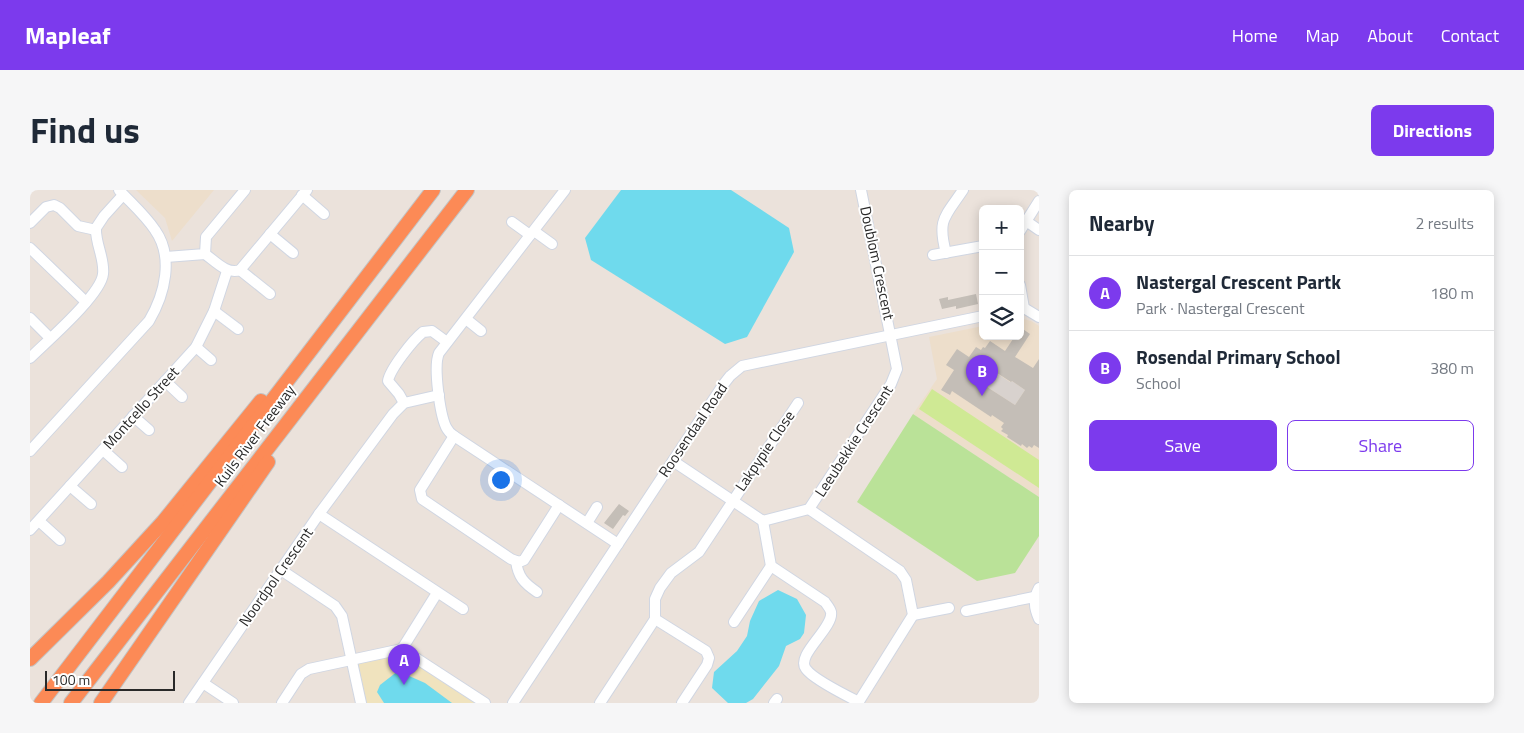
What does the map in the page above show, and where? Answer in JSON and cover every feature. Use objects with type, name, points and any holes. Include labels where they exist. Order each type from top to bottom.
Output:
[{"type":"highway","name":"Kuils River Freeway","points":[[41,703],[432,190]]},
{"type":"highway","name":"Kuils River Freeway","points":[[71,703],[467,190]]},
{"type":"highway","points":[[101,703],[329,377],[352,337]]},
{"type":"highway","points":[[30,659],[108,582],[157,529],[294,360],[317,342]]},
{"type":"street","points":[[204,254],[206,237],[245,190]]},
{"type":"street","points":[[565,190],[439,353],[436,361],[440,395],[446,426],[454,436],[618,544]]},
{"type":"street","name":"Doublom Crescent","points":[[862,190],[892,336]]},
{"type":"street","points":[[946,253],[941,232],[942,224],[963,190]]},
{"type":"street","points":[[30,358],[86,302],[98,287],[103,274],[96,230],[99,222],[121,192],[147,218],[156,231],[166,257],[160,298],[149,321],[30,451]]},
{"type":"street","points":[[166,257],[204,254],[228,271],[234,272],[240,270],[305,193],[324,214]]},
{"type":"street","points":[[1024,224],[1039,201]]},
{"type":"street","points":[[30,223],[46,207],[54,205],[60,208],[78,226],[96,230]]},
{"type":"street","points":[[1026,221],[1039,230]]},
{"type":"street","points":[[512,222],[552,244]]},
{"type":"street","points":[[270,234],[293,253]]},
{"type":"street","points":[[933,255],[979,247]]},
{"type":"street","points":[[30,248],[86,302]]},
{"type":"street","points":[[240,270],[270,294]]},
{"type":"street","name":"Montcello Street","points":[[34,523],[196,347],[214,311],[228,271]]},
{"type":"street","points":[[1024,309],[1039,317]]},
{"type":"street","points":[[214,311],[238,329]]},
{"type":"street","name":"Roosendaal Road","points":[[513,703],[730,376],[742,366],[979,317]]},
{"type":"street","points":[[30,318],[50,338]]},
{"type":"street","points":[[466,319],[481,330]]},
{"type":"street","points":[[404,403],[388,381],[398,363],[423,332],[434,332],[447,342]]},
{"type":"street","name":"Leeubekkie Crescent","points":[[763,521],[809,509],[894,379],[898,369],[892,336]]},
{"type":"street","points":[[196,347],[211,360]]},
{"type":"street","points":[[165,381],[182,397]]},
{"type":"street","points":[[319,514],[393,414],[404,403],[440,395]]},
{"type":"street","name":"Lakpypie Close","points":[[655,619],[655,599],[660,588],[671,574],[699,552],[798,402]]},
{"type":"street","points":[[134,416],[149,430]]},
{"type":"street","points":[[454,436],[420,490],[422,499],[516,561],[524,560],[559,505]]},
{"type":"street","points":[[103,450],[122,467]]},
{"type":"street","points":[[673,461],[763,521],[771,566],[734,622]]},
{"type":"street","points":[[70,486],[92,504]]},
{"type":"street","points":[[587,523],[597,506]]},
{"type":"street","points":[[771,566],[825,602],[832,614],[805,657],[804,664],[806,670],[858,702],[913,615],[906,580],[900,571],[809,509]]},
{"type":"street","name":"Noordpol Crescent","points":[[190,701],[319,514],[463,609]]},
{"type":"street","points":[[34,523],[60,540]]},
{"type":"street","points":[[516,561],[517,573],[521,581],[537,592]]},
{"type":"street","points":[[281,570],[327,600],[339,611],[344,622],[360,703]]},
{"type":"street","points":[[402,649],[437,593]]},
{"type":"street","points":[[966,611],[1037,593],[1035,610],[1039,619]]},
{"type":"street","points":[[913,615],[949,608]]},
{"type":"street","points":[[600,703],[655,619],[706,651],[709,658],[707,665],[682,703]]},
{"type":"street","points":[[282,703],[301,674],[306,670],[402,649],[485,703]]},
{"type":"street","points":[[203,683],[233,703]]},
{"type":"shaded area","points":[[136,190],[214,190],[172,241],[165,218]]},
{"type":"shaded area","points":[[1024,319],[1039,326],[1039,497],[913,414],[937,379],[929,337],[979,327],[979,340],[1024,340]]},
{"type":"shaded area","points":[[980,362],[1025,390],[1015,405],[970,376]]},
{"type":"green space","points":[[932,389],[1039,460],[1039,488],[919,409]]},
{"type":"green space","points":[[913,414],[1039,497],[1039,536],[1015,573],[977,581],[857,502]]},
{"type":"sand","points":[[401,654],[476,703],[364,703],[357,664],[359,662]]},
{"type":"water","points":[[621,190],[731,190],[789,228],[794,252],[747,337],[725,344],[591,260],[585,238]]},
{"type":"water","points":[[778,590],[797,599],[806,615],[804,633],[800,639],[786,646],[779,666],[753,699],[746,703],[728,703],[712,688],[714,672],[737,651],[747,636],[750,621],[759,601]]},
{"type":"water","points":[[398,671],[425,683],[452,703],[384,703],[377,692],[380,685]]},
{"type":"building","points":[[976,294],[978,304],[956,309],[956,306],[942,309],[939,299],[948,297],[948,300]]},
{"type":"building","points":[[1024,330],[1030,334],[1015,357],[1033,368],[1039,359],[1039,448],[1034,445],[1032,448],[1029,446],[1027,448],[1022,444],[1021,446],[1001,431],[1004,423],[992,415],[991,417],[952,391],[950,395],[941,390],[954,370],[946,365],[957,349],[969,357],[976,347],[981,350],[990,341],[1005,351],[1012,340],[1024,340]],"holes":[[[980,362],[1025,390],[1015,405],[970,376]]]},
{"type":"building","points":[[619,504],[629,511],[625,516],[623,515],[613,529],[604,523]]},
{"type":"place","name":"Rosendal Primary School","points":[[982,396]]},
{"type":"place","name":"Nastergal Crescent Partk","points":[[404,685]]}]
